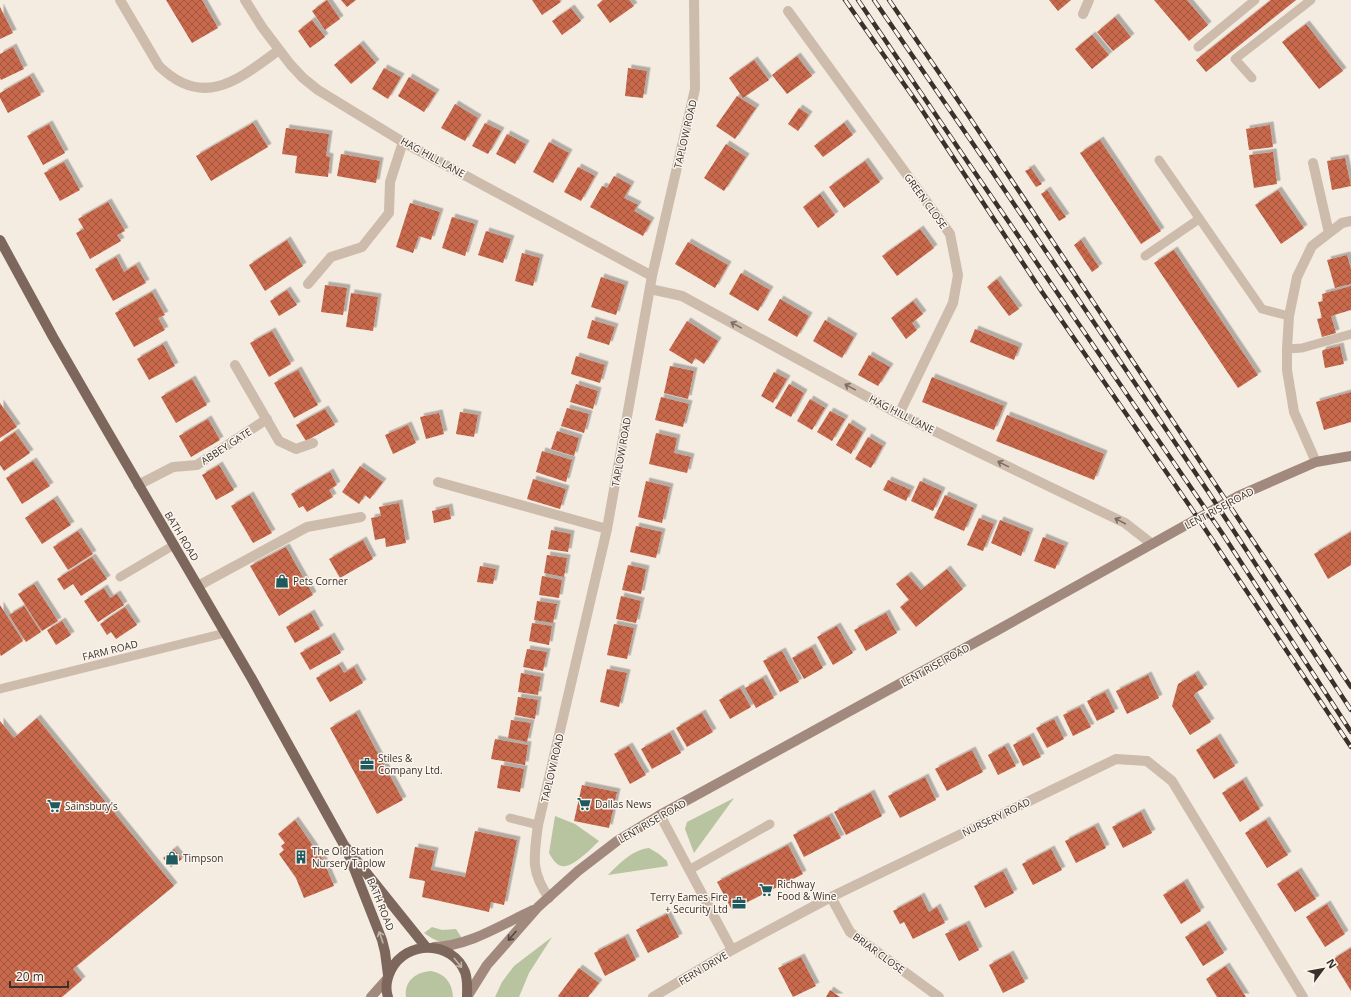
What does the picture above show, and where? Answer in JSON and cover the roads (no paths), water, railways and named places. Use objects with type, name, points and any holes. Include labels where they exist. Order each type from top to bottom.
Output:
[{"type":"main road","name":"BATH ROAD","points":[[1,244],[138,485],[225,633],[344,845],[382,940],[388,977],[388,997]]},
{"type":"main road","name":"BATH ROAD","points":[[344,845],[430,947]]},
{"type":"main road","points":[[388,977],[394,964],[403,955],[413,949],[430,947],[444,950],[460,963],[465,972],[468,983],[467,997]]},
{"type":"street","points":[[120,0],[159,66],[167,74],[188,86],[211,88],[232,81],[244,75],[279,50]]},
{"type":"street","name":"HAG HILL LANE","points":[[245,0],[279,50],[303,78],[313,86],[403,142],[652,276]]},
{"type":"street","name":"TAPLOW ROAD","points":[[549,898],[540,886],[535,867],[534,857],[538,825],[607,529],[652,276],[695,89],[694,0]]},
{"type":"street","points":[[1083,14],[1089,0]]},
{"type":"street","name":"GREEN CLOSE","points":[[788,11],[950,234],[958,275],[953,303],[899,414]]},
{"type":"street","points":[[308,284],[331,257],[362,247],[389,213],[390,182],[403,142]]},
{"type":"street","points":[[1313,163],[1329,233]]},
{"type":"street","points":[[1316,462],[1294,412],[1287,370],[1286,349],[1289,316],[1297,277],[1312,246],[1342,223],[1351,221]]},
{"type":"street","name":"HAG HILL LANE","points":[[650,289],[682,296],[899,414],[1125,523],[1152,544]]},
{"type":"street","points":[[235,364],[279,441],[296,449],[313,443]]},
{"type":"street","name":"ABBEY GATE","points":[[138,485],[173,467],[197,465],[267,419]]},
{"type":"street","name":"LENT RISE ROAD","points":[[467,997],[487,965],[538,907],[578,871],[616,841],[660,815],[989,635],[1238,496],[1316,462],[1351,456]]},
{"type":"street","points":[[438,482],[607,529]]},
{"type":"street","points":[[198,586],[307,527],[361,518]]},
{"type":"street","name":"NURSERY ROAD","points":[[732,950],[831,897],[1116,759],[1146,761],[1172,781],[1303,997]]},
{"type":"street","points":[[660,815],[732,950]]},
{"type":"street","name":"BRIAR CLOSE","points":[[831,897],[850,932],[940,997]]},
{"type":"street","name":"LENT RISE ROAD","points":[[430,947],[456,945],[470,940],[538,907]]},
{"type":"street","name":"FERN DRIVE","points":[[653,997],[732,950]]},
{"type":"street","points":[[371,997],[388,977]]},
{"type":"lane","points":[[1198,47],[1255,0]]},
{"type":"lane","points":[[1252,78],[1235,59],[1311,0]]},
{"type":"lane","points":[[1159,160],[1262,309],[1289,316]]},
{"type":"lane","points":[[1145,256],[1199,219]]},
{"type":"lane","points":[[1286,349],[1302,348],[1351,334]]},
{"type":"lane","points":[[120,577],[174,545]]},
{"type":"lane","name":"FARM ROAD","points":[[0,689],[225,633]]},
{"type":"lane","points":[[510,818],[538,825]]},
{"type":"lane","points":[[689,870],[770,824]]},
{"type":"railway","points":[[845,0],[918,104],[1042,292],[1189,505],[1351,747]]},
{"type":"railway","points":[[858,0],[1222,533],[1351,732]]},
{"type":"railway","points":[[874,0],[989,167],[1209,493],[1351,710]]},
{"type":"railway","points":[[889,0],[964,109],[1351,687]]},
{"type":"place","name":"Pets Corner","points":[[282,581]]},
{"type":"place","name":"Stiles & Company Ltd.","points":[[367,764]]},
{"type":"place","name":"Dallas News","points":[[584,804]]},
{"type":"place","name":"Sainsbury's","points":[[54,806]]},
{"type":"place","name":"The Old Station Nursery Taplow","points":[[301,857]]},
{"type":"place","name":"Timpson","points":[[172,858]]},
{"type":"place","name":"Richway Food & Wine","points":[[766,890]]},
{"type":"place","name":"Terry Eames Fire + Security Ltd","points":[[739,903]]}]
